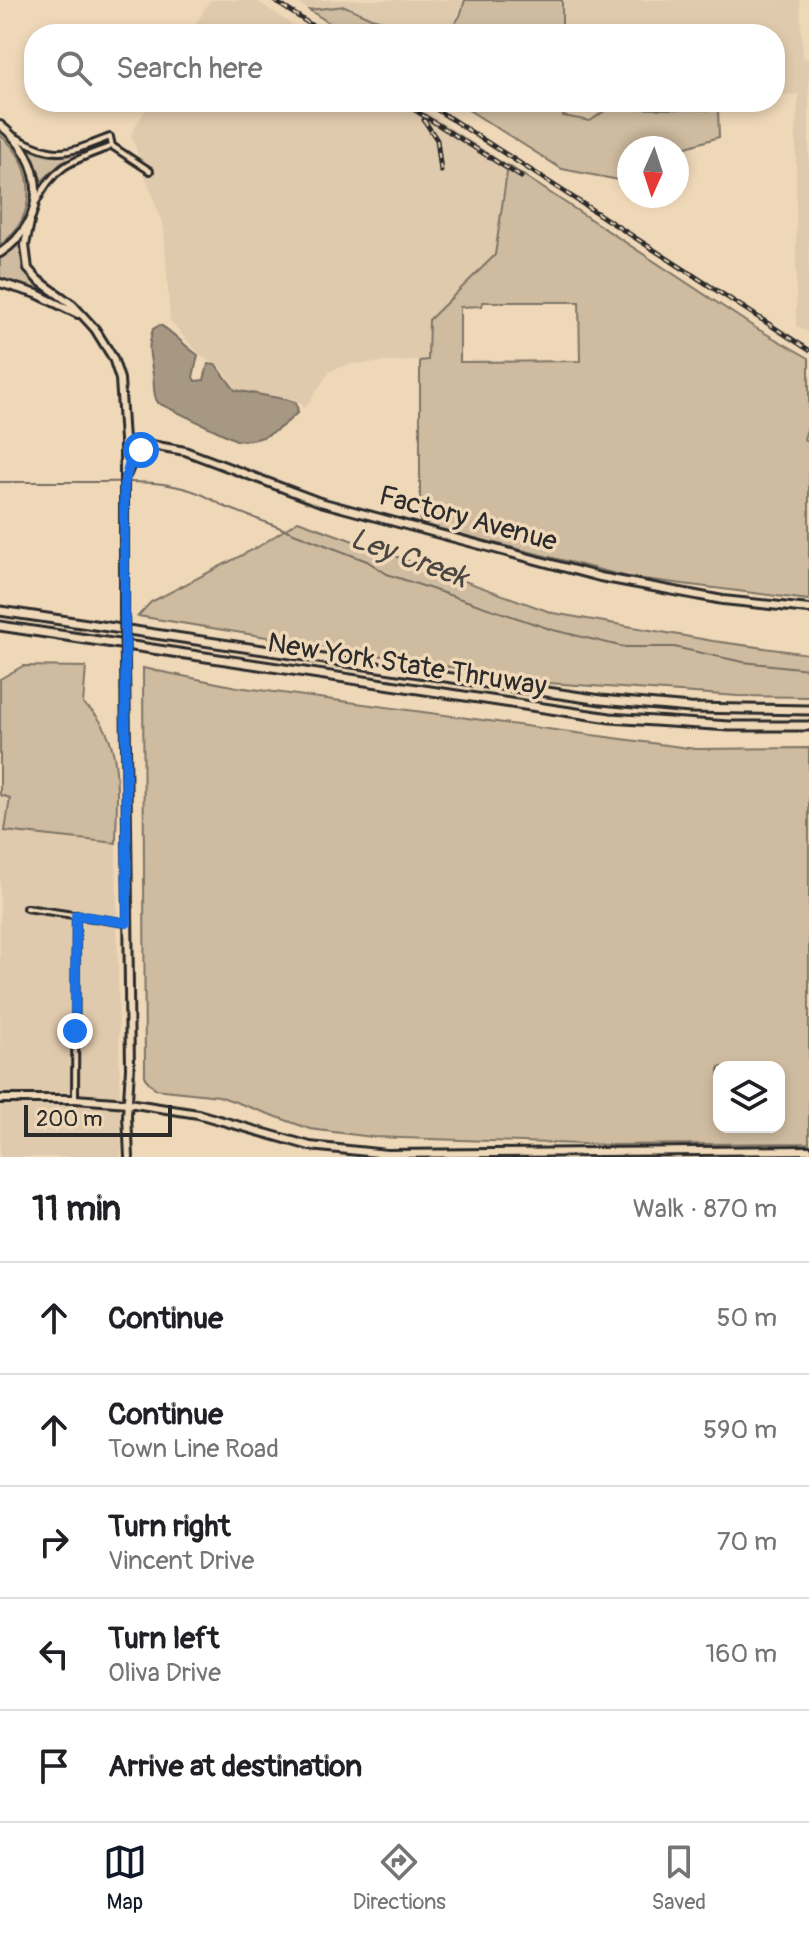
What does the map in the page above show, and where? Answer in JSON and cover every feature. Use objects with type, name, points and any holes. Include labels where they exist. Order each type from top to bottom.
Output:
[{"type":"highway","name":"New York State Thruway","points":[[0,611],[601,700],[703,709],[809,710]]},
{"type":"highway","name":"New York State Thruway","points":[[0,626],[610,718],[729,726],[809,726]]},
{"type":"street","points":[[0,125],[36,148],[55,154],[110,137],[112,146],[150,171]]},
{"type":"street","points":[[12,134],[28,157],[36,190],[25,245],[28,269],[85,318],[106,345],[120,379],[126,470],[124,613],[129,1157]]},
{"type":"street","points":[[34,206],[44,186],[59,169],[112,146]]},
{"type":"street","points":[[0,253],[17,239],[30,222]]},
{"type":"street","points":[[0,283],[37,294],[85,318]]},
{"type":"street","name":"Factory Avenue","points":[[124,440],[205,457],[320,502],[600,577],[723,600],[809,609]]},
{"type":"street","points":[[126,470],[136,453],[159,446]]},
{"type":"street","points":[[26,908],[127,923]]},
{"type":"street","points":[[75,1099],[76,915]]},
{"type":"street","points":[[0,1099],[128,1103],[198,1114],[310,1146],[355,1152],[611,1155],[765,1154],[809,1150]]},
{"type":"shaded area","points":[[210,0],[255,0],[292,24],[196,24]]},
{"type":"shaded area","points":[[293,0],[465,0],[453,24],[395,24],[345,6],[309,10]]},
{"type":"shaded area","points":[[465,0],[562,0],[562,24],[454,24]]},
{"type":"shaded area","points":[[562,0],[800,0],[803,58],[809,59],[809,333],[796,326],[796,125],[799,95],[785,94],[785,24],[562,24]]},
{"type":"shaded area","points":[[345,6],[395,24],[331,24],[309,10]]},
{"type":"shaded area","points":[[144,112],[427,112],[508,165],[495,255],[429,320],[428,360],[350,364],[330,371],[305,408],[297,400],[236,389],[221,367],[202,357],[170,321],[164,229],[131,134]]},
{"type":"shaded area","points":[[472,112],[563,112],[563,116],[590,121],[603,112],[718,112],[719,137],[689,146],[689,136],[617,136],[617,180],[562,169]]},
{"type":"shaded area","points":[[563,112],[603,112],[590,121],[563,116]]},
{"type":"shaded area","points":[[0,135],[21,160],[27,175],[28,190],[22,220],[0,245]]},
{"type":"shaded area","points":[[100,144],[100,147],[61,163],[42,181],[27,147],[46,155],[63,156]]},
{"type":"shaded area","points":[[508,165],[754,327],[809,358],[809,423],[804,439],[809,443],[809,600],[628,577],[420,524],[420,361],[428,360],[429,320],[495,255]],"holes":[[[483,302],[579,302],[580,361],[460,362],[460,307],[482,306]]]},
{"type":"shaded area","points":[[22,239],[24,269],[32,280],[55,298],[0,278],[0,259]]},
{"type":"shaded area","points":[[160,325],[198,355],[193,377],[195,381],[204,380],[208,364],[216,365],[235,390],[289,400],[296,403],[298,412],[270,434],[236,440],[158,403],[149,349],[153,329]]},
{"type":"shaded area","points":[[298,521],[553,613],[809,654],[809,697],[738,696],[548,683],[138,616],[151,602],[258,547]]},
{"type":"shaded area","points":[[23,666],[86,667],[83,704],[97,716],[106,731],[116,768],[116,843],[5,831],[10,798],[0,795],[0,679]]},
{"type":"shaded area","points":[[143,668],[237,687],[696,749],[809,748],[809,1143],[611,1145],[372,1137],[310,1129],[219,1096],[155,1089],[145,1078]]},
{"type":"shaded area","points":[[0,795],[11,797],[6,831],[116,843],[121,1157],[0,1157]]},
{"type":"waterway","name":"Ley Creek","points":[[0,482],[141,482],[175,486],[367,561],[387,574],[553,630],[624,647],[674,647],[743,662],[809,669]]},
{"type":"railway","points":[[273,0],[310,24]]},
{"type":"railway","points":[[418,112],[521,177]]},
{"type":"railway","points":[[440,112],[809,350]]},
{"type":"railway","points":[[424,120],[437,140],[441,171]]},
{"type":"route","points":[[75,1031],[76,915],[127,923],[124,485],[129,465],[141,450]]}]
